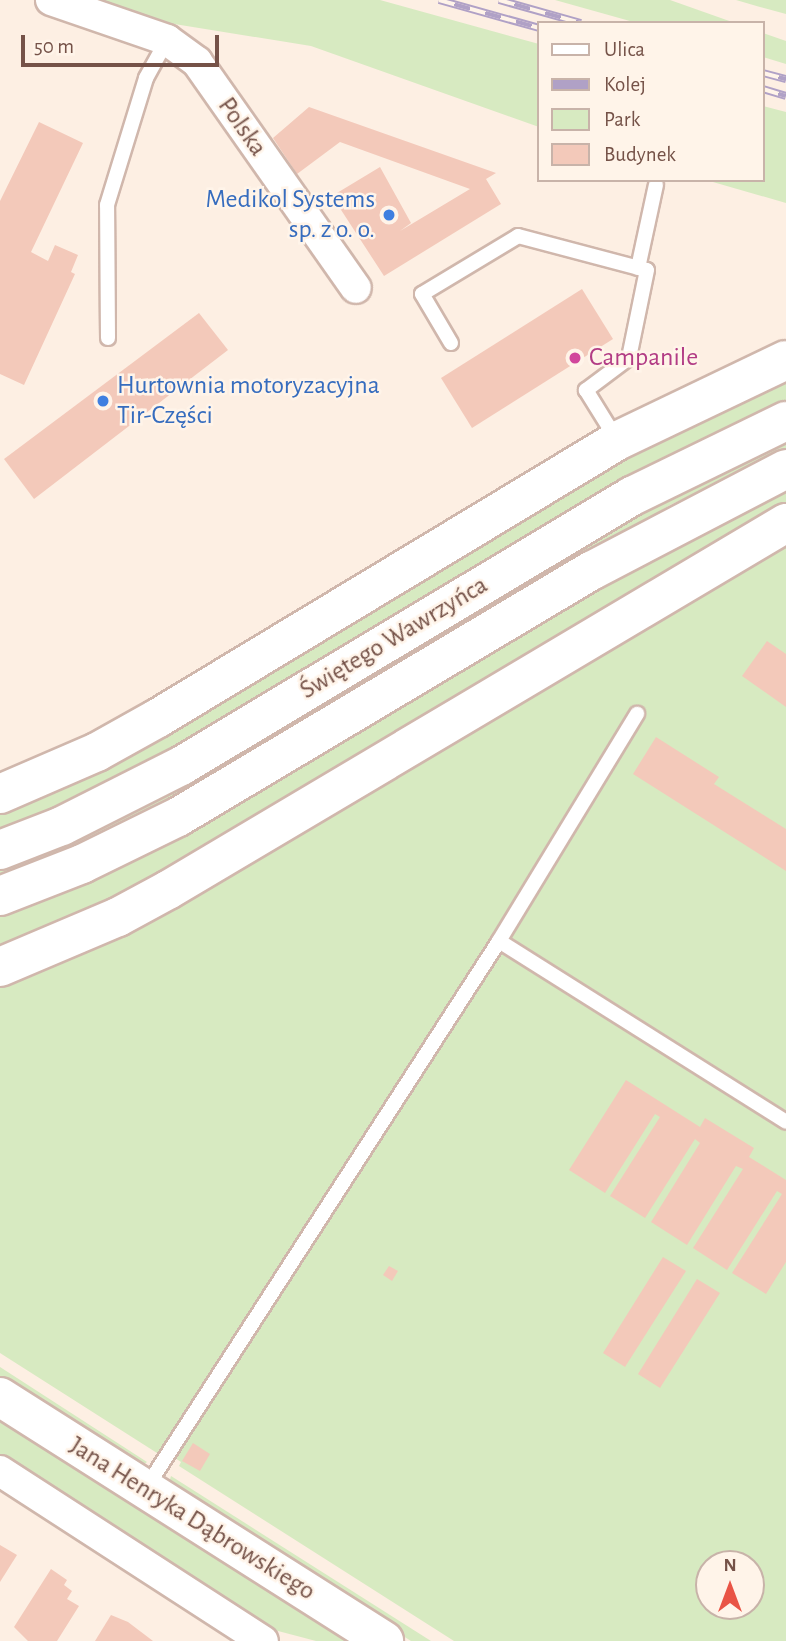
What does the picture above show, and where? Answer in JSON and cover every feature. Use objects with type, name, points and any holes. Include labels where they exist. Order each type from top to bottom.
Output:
[{"type":"main road","points":[[0,794],[149,723],[617,441],[786,360]]},
{"type":"main road","name":"Świętego Wawrzyńca","points":[[0,850],[62,825],[181,766],[632,496],[786,421]]},
{"type":"main road","name":"Świętego Wawrzyńca","points":[[0,896],[82,864],[198,806],[602,565],[786,469]]},
{"type":"main road","points":[[0,967],[107,922],[168,890],[786,523]]},
{"type":"main road","name":"Jana Henryka Dąbrowskiego","points":[[0,1397],[384,1641]]},
{"type":"street","name":"Polska","points":[[51,0],[167,40],[197,62],[356,288]]},
{"type":"street","points":[[0,1471],[263,1641]]},
{"type":"lane","points":[[108,338],[107,205],[146,79],[167,40]]},
{"type":"lane","points":[[638,268],[656,185]]},
{"type":"lane","points":[[451,343],[422,294],[518,236],[647,270],[629,358],[586,390],[617,441]]},
{"type":"lane","points":[[145,1489],[499,941],[637,714]]},
{"type":"lane","points":[[499,941],[786,1122]]},
{"type":"green space","points":[[86,0],[380,0],[538,44],[538,127],[311,46],[162,22]]},
{"type":"green space","points":[[555,0],[670,0],[729,21],[630,21]]},
{"type":"green space","points":[[736,0],[786,0],[786,14],[760,7]]},
{"type":"green space","points":[[765,34],[786,41],[786,64],[765,58]]},
{"type":"green space","points":[[765,107],[786,112],[786,203],[713,182],[765,182]]},
{"type":"green space","points":[[786,375],[786,403],[649,468],[128,776],[0,834],[0,809],[568,486]]},
{"type":"green space","points":[[786,438],[786,451],[670,505],[358,694],[98,840],[0,879],[0,867],[648,505]]},
{"type":"green space","points":[[786,486],[786,506],[158,879],[0,950],[0,914]]},
{"type":"green space","points":[[786,540],[786,1641],[454,1641],[179,1466],[181,1462],[169,1454],[161,1449],[157,1453],[0,1353],[0,981]]},
{"type":"green space","points":[[0,1367],[147,1462],[139,1468],[0,1380]]},
{"type":"green space","points":[[0,1416],[357,1641],[316,1641],[259,1626],[0,1464]]},
{"type":"green space","points":[[171,1476],[431,1641],[411,1641],[168,1486]]},
{"type":"building","points":[[309,107],[496,173],[486,179],[501,204],[384,276],[332,196],[380,167],[411,223],[400,231],[470,189],[340,142],[297,174],[273,138]]},
{"type":"building","points":[[39,122],[83,143],[31,252],[48,261],[55,245],[78,255],[71,272],[75,274],[24,385],[0,374],[0,201]]},
{"type":"building","points":[[582,289],[613,339],[472,428],[441,378]]},
{"type":"building","points":[[199,313],[228,350],[34,499],[4,459]]},
{"type":"building","points":[[767,641],[786,654],[786,707],[742,676]]},
{"type":"building","points":[[656,737],[719,777],[714,784],[786,829],[786,871],[633,774]]},
{"type":"building","points":[[626,1080],[700,1127],[705,1118],[754,1148],[749,1157],[786,1180],[786,1262],[766,1294],[732,1273],[782,1194],[777,1191],[727,1270],[693,1248],[743,1169],[736,1166],[687,1245],[651,1222],[700,1143],[695,1139],[645,1218],[610,1196],[660,1117],[655,1114],[605,1193],[569,1170]]},
{"type":"building","points":[[663,1257],[686,1271],[625,1367],[603,1353]]},
{"type":"building","points":[[389,1266],[398,1271],[392,1281],[383,1275]]},
{"type":"building","points":[[697,1279],[720,1293],[660,1388],[638,1374]]},
{"type":"building","points":[[193,1443],[210,1454],[200,1471],[182,1461]]},
{"type":"building","points":[[0,1545],[17,1555],[0,1582]]},
{"type":"building","points":[[51,1569],[67,1580],[64,1585],[72,1591],[67,1599],[79,1606],[57,1641],[28,1641],[14,1627]]},
{"type":"building","points":[[111,1615],[128,1622],[153,1641],[95,1641]]},
{"type":"railway","points":[[439,0],[538,28]]},
{"type":"railway","points":[[499,0],[574,21]]},
{"type":"railway","points":[[765,74],[786,79]]},
{"type":"railway","points":[[765,90],[786,96]]},
{"type":"place","name":"Medikol Systems sp. z o. o.","points":[[389,215]]},
{"type":"place","name":"Campanile","points":[[575,358]]},
{"type":"place","name":"Hurtownia motoryzacyjna Tir-Części","points":[[103,401]]}]
